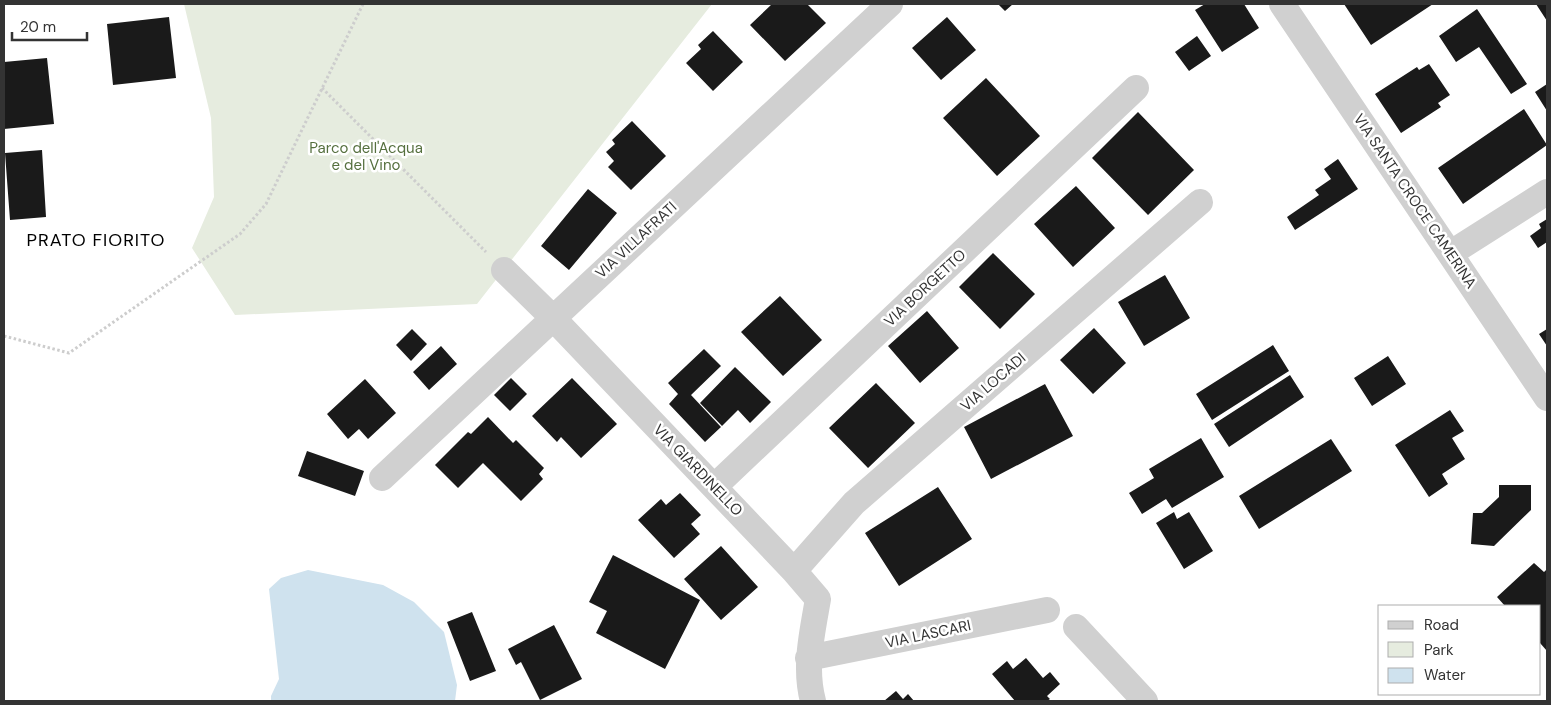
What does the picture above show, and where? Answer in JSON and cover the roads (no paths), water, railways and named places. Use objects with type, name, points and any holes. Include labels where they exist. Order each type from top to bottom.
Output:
[{"type":"street","name":"VIA VILLAFRATI","points":[[382,478],[552,317],[890,4]]},
{"type":"street","name":"VIA SANTA CROCE CAMERINA","points":[[1282,4],[1547,398]]},
{"type":"street","name":"VIA BORGETTO","points":[[714,487],[1136,88]]},
{"type":"street","points":[[1451,253],[1547,192]]},
{"type":"street","name":"VIA LOCADI","points":[[794,571],[854,503],[1200,202]]},
{"type":"street","name":"VIA GIARDINELLO","points":[[504,270],[552,317],[794,571],[818,599],[808,658],[808,682],[813,701]]},
{"type":"street","name":"VIA LASCARI","points":[[808,658],[1047,610]]},
{"type":"street","points":[[1076,627],[1144,701]]},
{"type":"water","points":[[308,570],[383,585],[414,602],[444,632],[457,685],[455,701],[271,701],[271,696],[279,679],[269,589],[281,578]]},
{"type":"district","name":"PRATO FIORITO","points":[[96,240]]},
{"type":"park label","name":"Parco dell'Acqua e del Vino","points":[[366,156]]}]
